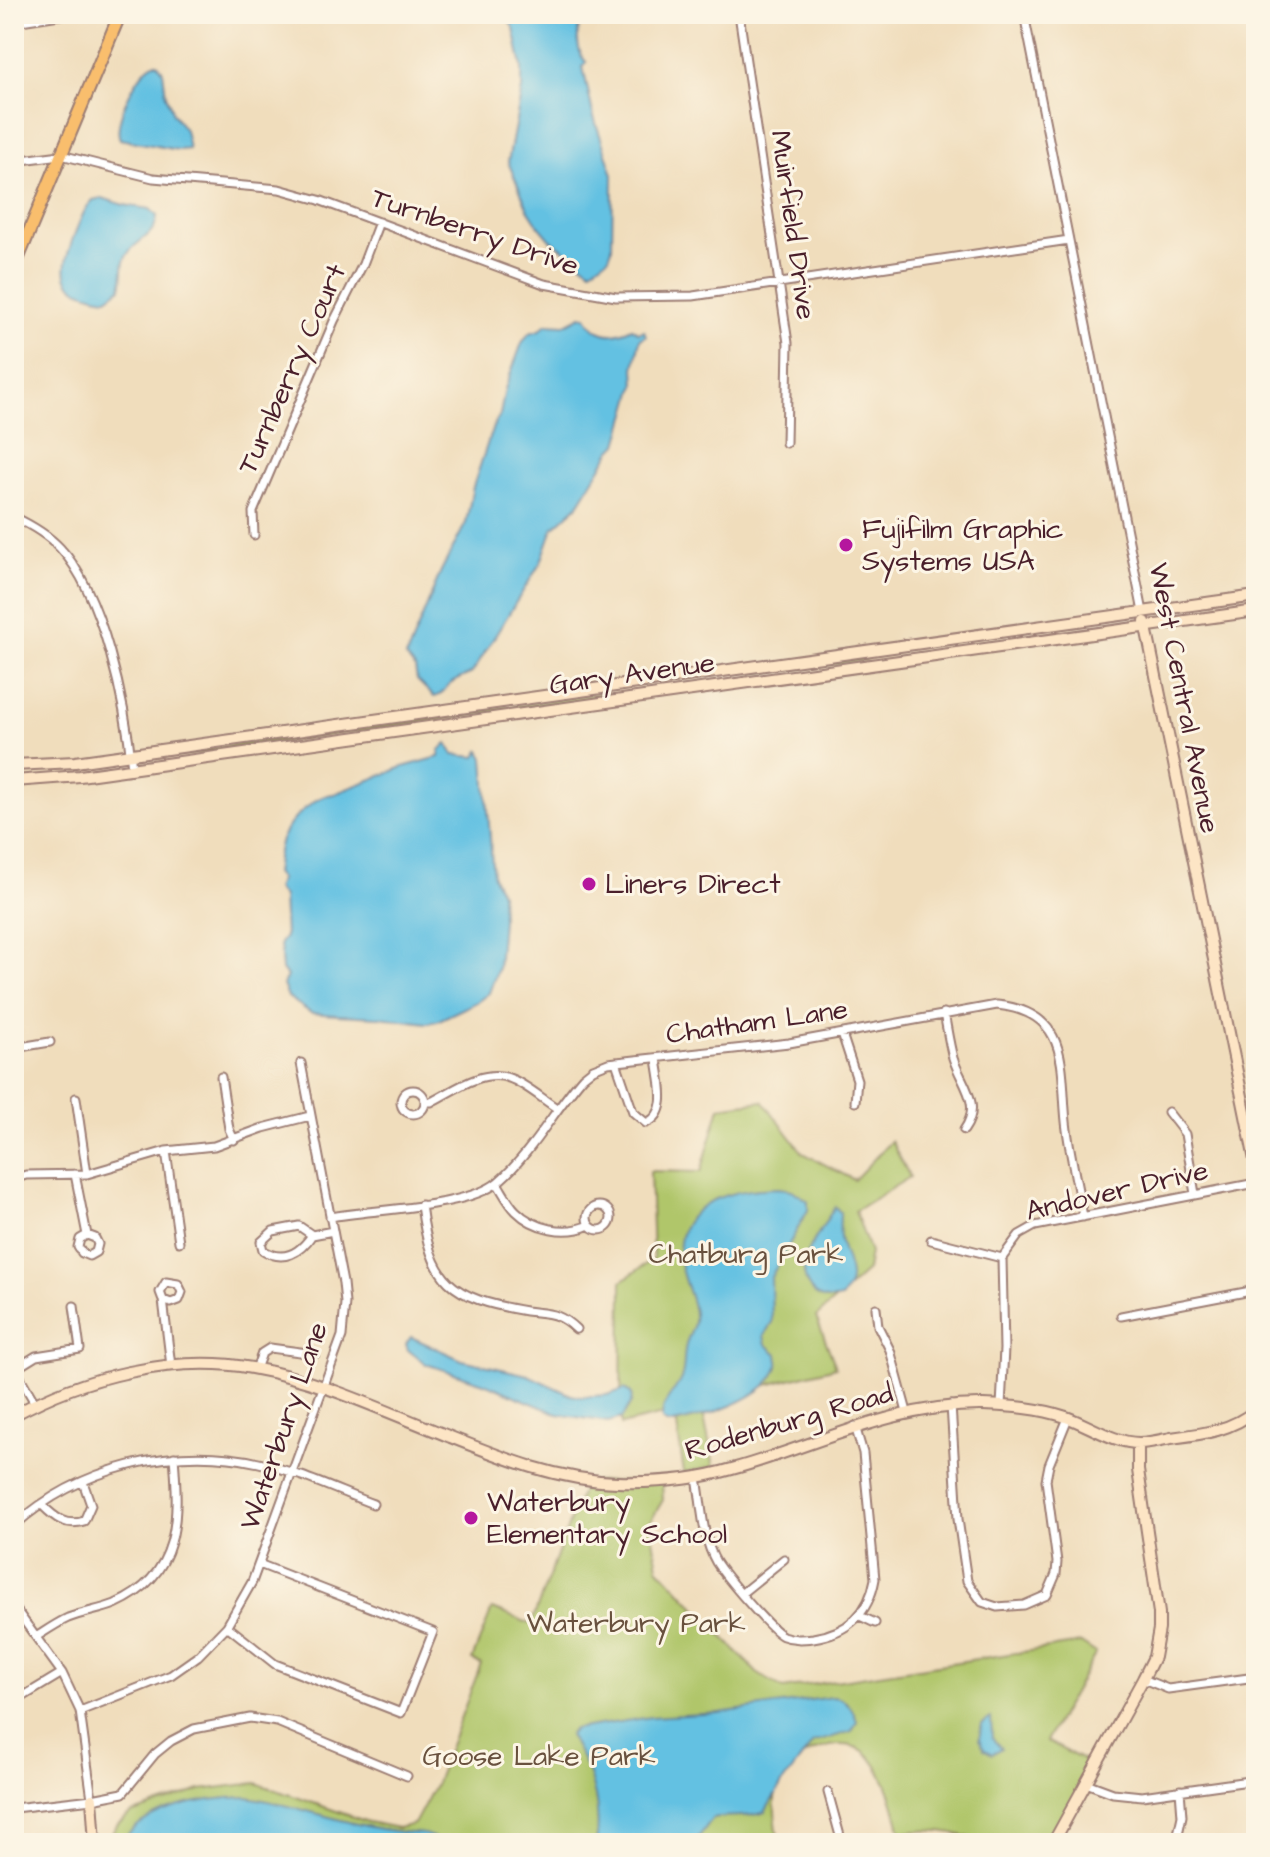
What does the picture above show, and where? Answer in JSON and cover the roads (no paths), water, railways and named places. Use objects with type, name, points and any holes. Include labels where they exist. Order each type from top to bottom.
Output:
[{"type":"main road","points":[[14,268],[120,14]]},
{"type":"main road","name":"Gary Avenue","points":[[14,765],[60,764],[1256,596]]},
{"type":"main road","name":"Gary Avenue","points":[[14,781],[132,769],[1256,611]]},
{"type":"main road","name":"West Central Avenue","points":[[1143,612],[1256,1165]]},
{"type":"main road","name":"Rodenburg Road","points":[[14,1415],[35,1403],[95,1380],[171,1366],[256,1369],[324,1387],[497,1456],[545,1471],[614,1482],[654,1482],[697,1478],[752,1464],[855,1426],[907,1412],[951,1405],[1042,1410],[1138,1443],[1211,1432],[1240,1422],[1256,1410]]},
{"type":"main road","points":[[1053,1843],[1154,1657],[1159,1613],[1138,1470],[1138,1443]]},
{"type":"main road","points":[[92,1799],[95,1843]]},
{"type":"street","points":[[14,22],[66,14]]},
{"type":"street","name":"Muirfield Drive","points":[[739,14],[788,343],[786,443]]},
{"type":"street","name":"West Central Avenue","points":[[1024,14],[1143,612]]},
{"type":"street","points":[[14,161],[61,155]]},
{"type":"street","name":"Turnberry Drive","points":[[61,155],[153,178],[279,189],[319,200],[544,284],[616,297],[693,296],[1069,240]]},
{"type":"street","name":"Turnberry Court","points":[[254,535],[253,512],[379,222]]},
{"type":"street","points":[[14,517],[35,526],[61,549],[81,578],[110,653],[122,701],[132,769]]},
{"type":"street","name":"Chatham Lane","points":[[330,1217],[465,1199],[497,1183],[521,1158],[572,1089],[593,1069],[616,1062],[770,1046],[980,1006],[1007,1006],[1042,1022],[1062,1057],[1067,1131],[1083,1217]]},
{"type":"street","points":[[944,1013],[954,1059],[972,1102],[972,1118],[964,1130]]},
{"type":"street","points":[[842,1034],[857,1080],[855,1102]]},
{"type":"street","points":[[14,1048],[50,1042]]},
{"type":"street","points":[[616,1062],[633,1112],[646,1123],[658,1116],[662,1108],[657,1058]]},
{"type":"street","name":"Waterbury Lane","points":[[80,1711],[171,1675],[198,1656],[227,1626],[242,1604],[259,1564],[342,1336],[345,1317],[343,1283],[301,1063]]},
{"type":"street","points":[[425,1102],[431,1102],[475,1080],[495,1076],[509,1078],[558,1109]]},
{"type":"street","points":[[221,1077],[229,1129],[234,1140]]},
{"type":"street","points":[[76,1098],[87,1174]]},
{"type":"street","points":[[1168,1112],[1185,1134],[1195,1194]]},
{"type":"street","points":[[14,1179],[26,1175],[87,1174],[166,1151],[200,1149],[310,1116]]},
{"type":"street","points":[[166,1151],[179,1242]]},
{"type":"street","points":[[75,1174],[87,1235]]},
{"type":"street","points":[[497,1183],[515,1210],[535,1224],[553,1229],[580,1229],[589,1225]]},
{"type":"street","name":"Andover Drive","points":[[1001,1406],[1004,1349],[1002,1258],[1019,1235],[1083,1217],[1256,1183]]},
{"type":"street","points":[[421,1205],[426,1241],[433,1260],[452,1286],[485,1304],[563,1317],[576,1329]]},
{"type":"street","points":[[312,1235],[299,1226],[273,1231],[261,1242],[263,1250],[282,1257],[298,1251],[312,1235],[333,1231]]},
{"type":"street","points":[[931,1240],[1002,1258]]},
{"type":"street","points":[[1121,1316],[1256,1290]]},
{"type":"street","points":[[163,1300],[171,1366]]},
{"type":"street","points":[[35,1403],[15,1368],[36,1356],[80,1349],[74,1306]]},
{"type":"street","points":[[876,1308],[878,1326],[890,1350],[907,1412]]},
{"type":"street","points":[[256,1369],[262,1353],[270,1348],[315,1354]]},
{"type":"street","points":[[951,1405],[958,1519],[967,1581],[982,1602],[997,1607],[1030,1603],[1047,1595],[1056,1574],[1046,1480],[1068,1418]]},
{"type":"street","points":[[697,1478],[710,1549],[717,1563],[742,1593],[781,1635],[794,1639],[833,1634],[860,1616],[873,1592],[875,1579],[863,1453],[855,1426]]},
{"type":"street","points":[[36,1637],[69,1618],[118,1603],[137,1591],[157,1572],[171,1545],[177,1524],[174,1457]]},
{"type":"street","points":[[14,1526],[42,1505],[83,1482],[130,1465],[174,1457],[231,1459],[293,1473],[373,1504]]},
{"type":"street","points":[[42,1505],[53,1517],[64,1522],[73,1524],[84,1521],[91,1505],[83,1482]]},
{"type":"street","points":[[742,1593],[784,1559]]},
{"type":"street","points":[[227,1626],[275,1664],[401,1713],[433,1632],[259,1564]]},
{"type":"street","points":[[14,1607],[62,1673],[80,1711],[92,1799]]},
{"type":"street","points":[[860,1616],[875,1623]]},
{"type":"street","points":[[14,1702],[62,1673]]},
{"type":"street","points":[[1143,1679],[1168,1689],[1256,1677]]},
{"type":"street","points":[[14,1808],[123,1793],[136,1781],[155,1754],[171,1741],[194,1729],[250,1718],[277,1722],[407,1776]]},
{"type":"street","points":[[1086,1783],[1123,1795],[1142,1796],[1256,1780]]},
{"type":"street","points":[[1176,1843],[1182,1816],[1180,1790]]},
{"type":"street","points":[[828,1792],[842,1843]]},
{"type":"water","points":[[503,14],[581,16],[578,34],[582,57],[586,62],[583,67],[593,114],[613,175],[612,248],[609,257],[591,270],[550,239],[539,226],[528,209],[508,162],[522,89],[522,67],[514,28]]},
{"type":"water","points":[[158,63],[163,71],[166,95],[173,114],[185,130],[189,149],[178,150],[120,139],[120,122],[128,98],[141,75]]},
{"type":"water","points":[[102,198],[150,209],[157,216],[153,229],[126,256],[121,288],[107,298],[79,290],[67,278],[65,269],[84,211],[93,200]]},
{"type":"water","points":[[581,316],[606,334],[632,328],[639,333],[644,330],[646,336],[640,339],[634,368],[635,385],[618,444],[577,506],[553,528],[541,562],[472,673],[454,681],[434,697],[417,680],[415,668],[406,657],[441,571],[466,523],[473,487],[522,343],[529,333],[540,330],[546,324],[564,325]]},
{"type":"water","points":[[447,743],[454,755],[476,757],[480,751],[484,758],[493,877],[501,893],[502,920],[498,968],[489,993],[477,1002],[427,1023],[311,1013],[288,997],[283,985],[287,976],[282,970],[280,943],[285,937],[283,897],[276,889],[280,879],[275,873],[281,840],[296,817],[318,799],[439,757],[440,750]]},
{"type":"water","points":[[779,1188],[792,1190],[808,1201],[808,1210],[771,1277],[772,1322],[764,1336],[766,1344],[777,1354],[778,1366],[772,1378],[748,1398],[714,1412],[668,1424],[662,1420],[662,1413],[682,1376],[685,1349],[694,1322],[681,1267],[680,1245],[684,1227],[694,1214],[723,1196]]},
{"type":"water","points":[[835,1207],[840,1212],[840,1238],[850,1276],[847,1291],[841,1298],[831,1299],[816,1295],[811,1289],[804,1266],[808,1252]]},
{"type":"water","points":[[411,1337],[462,1360],[528,1375],[571,1395],[607,1395],[625,1389],[632,1394],[631,1403],[622,1418],[608,1422],[558,1414],[484,1383],[426,1364],[408,1350],[406,1344]]},
{"type":"water","points":[[832,1697],[845,1701],[851,1708],[857,1721],[852,1731],[813,1743],[765,1812],[713,1818],[694,1843],[596,1843],[598,1824],[595,1796],[587,1769],[569,1735],[574,1729],[651,1717],[719,1713]]},
{"type":"water","points":[[991,1718],[992,1738],[1001,1748],[992,1754],[984,1749],[979,1739],[982,1724]]},
{"type":"water","points":[[248,1797],[362,1825],[424,1834],[433,1837],[437,1843],[268,1843],[254,1834],[243,1833],[236,1843],[121,1843],[132,1830],[161,1812],[196,1802]]},
{"type":"place","name":"Fujifilm Graphic Systems USA","points":[[846,545]]},
{"type":"place","name":"Liners Direct","points":[[589,884]]},
{"type":"place","name":"Waterbury Elementary School","points":[[471,1518]]},
{"type":"park label","name":"Chatburg Park","points":[[746,1254]]},
{"type":"park label","name":"Waterbury Park","points":[[636,1623]]},
{"type":"park label","name":"Goose Lake Park","points":[[539,1756]]}]
